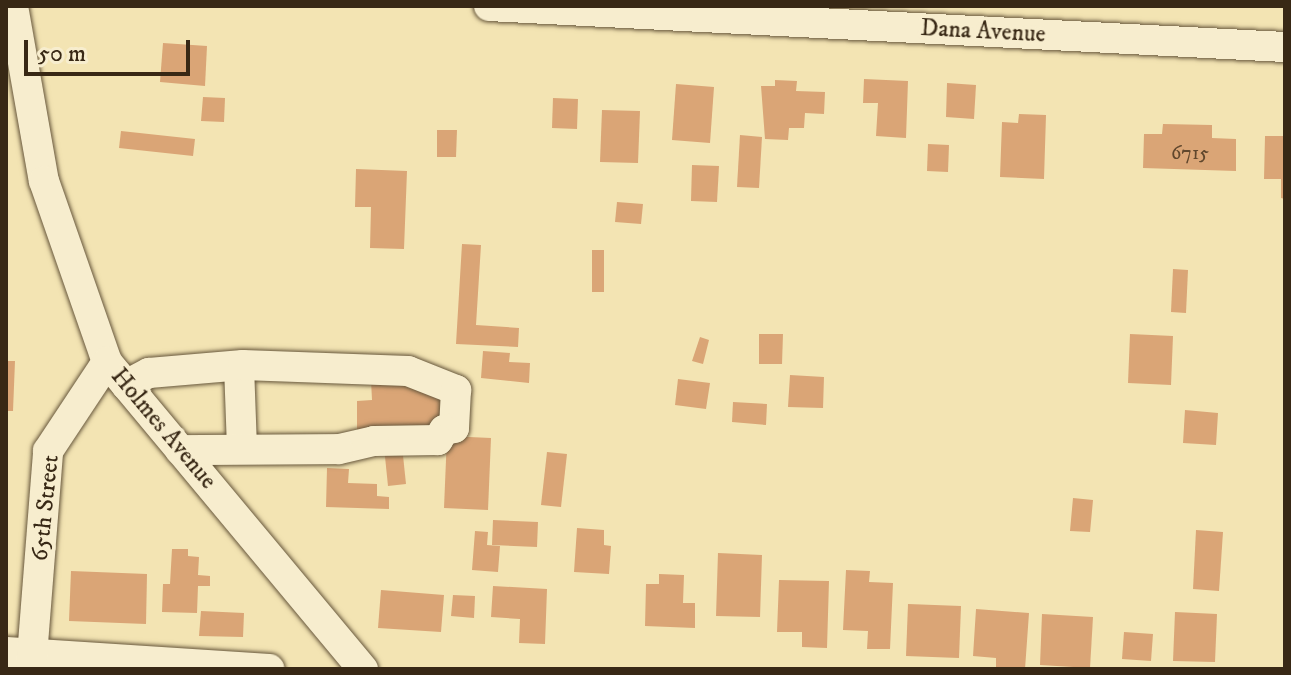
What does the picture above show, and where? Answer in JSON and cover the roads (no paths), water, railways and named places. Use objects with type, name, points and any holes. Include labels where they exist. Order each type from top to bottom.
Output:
[{"type":"street","name":"Holmes Avenue","points":[[13,6],[44,181],[116,374],[363,669]]},
{"type":"street","name":"Dana Avenue","points":[[489,6],[1285,47]]},
{"type":"street","points":[[239,366],[242,449]]},
{"type":"street","points":[[116,374],[239,366],[408,371],[456,390],[454,428],[442,432],[438,440],[374,441],[338,449],[180,450]]},
{"type":"street","name":"65th Street","points":[[23,658],[48,451],[116,374]]},
{"type":"street","points":[[23,658],[269,669]]}]
